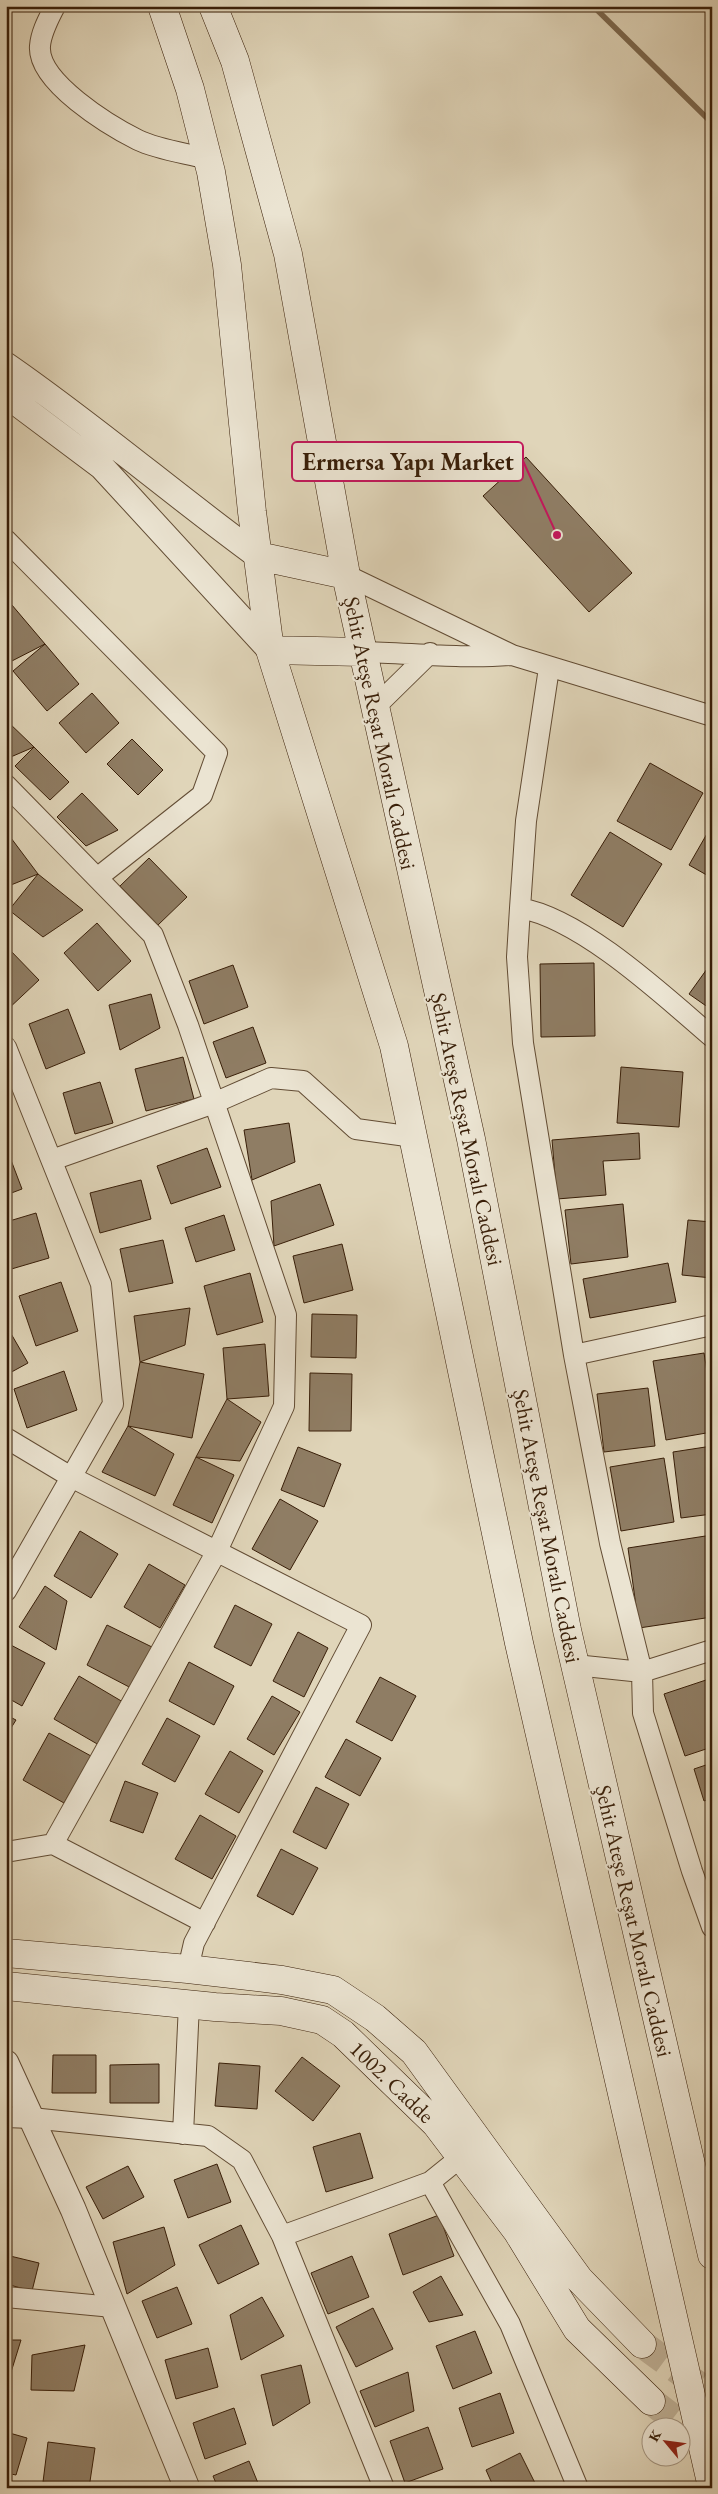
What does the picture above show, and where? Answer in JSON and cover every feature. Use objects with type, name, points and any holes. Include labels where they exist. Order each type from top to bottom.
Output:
[{"type":"main road","points":[[162,6],[190,89],[208,159],[227,265],[270,650],[394,1046],[518,1643],[712,2487]]},
{"type":"main road","name":"Şehit Ateşe Reşat Moralı Caddesi","points":[[213,6],[235,61],[288,254],[346,575],[471,1139],[576,1665],[712,2254]]},
{"type":"main road","points":[[258,556],[346,575]]},
{"type":"main road","points":[[270,650],[362,652]]},
{"type":"main road","name":"1002. Cadde","points":[[6,1953],[188,1969],[282,1980],[333,1990],[375,2018],[414,2052],[517,2232],[577,2329],[650,2400]]},
{"type":"main road","points":[[188,1969],[189,2004]]},
{"type":"main road","name":"1002. Cadde","points":[[6,1986],[281,2011],[322,2020],[343,2034],[436,2124],[471,2151],[579,2279],[642,2344]]},
{"type":"street","points":[[54,6],[40,46],[45,64],[64,92],[81,106],[139,140],[208,159]]},
{"type":"street","points":[[6,365],[60,402],[198,512],[258,556]]},
{"type":"street","points":[[6,395],[102,467],[270,650]]},
{"type":"street","points":[[6,540],[217,753],[202,795],[97,878]]},
{"type":"street","points":[[346,575],[512,655],[549,668],[712,716]]},
{"type":"street","points":[[362,652],[430,653],[480,657],[512,655]]},
{"type":"street","points":[[374,708],[430,653]]},
{"type":"street","points":[[549,668],[526,821],[517,957],[522,1043],[574,1355],[610,1543],[642,1672],[643,1713],[692,1871],[712,1927]]},
{"type":"street","points":[[9,792],[153,934],[188,1025],[286,1315],[284,1406],[217,1551],[53,1844]]},
{"type":"street","points":[[520,908],[538,911],[584,936],[643,978],[712,1037]]},
{"type":"street","points":[[6,1047],[10,1070],[52,1160],[101,1284],[113,1404],[6,1590]]},
{"type":"street","points":[[52,1160],[214,1103],[271,1078],[303,1081],[356,1129],[414,1137]]},
{"type":"street","points":[[574,1355],[712,1325]]},
{"type":"street","points":[[6,1438],[71,1477],[362,1625],[194,1943],[188,1969]]},
{"type":"street","points":[[576,1665],[642,1672],[712,1650]]},
{"type":"street","points":[[6,1852],[53,1844],[205,1923]]},
{"type":"street","points":[[183,2134],[189,2004]]},
{"type":"street","points":[[6,2063],[32,2118],[113,2308],[187,2488]]},
{"type":"street","points":[[6,2117],[208,2136],[242,2160],[282,2236],[384,2488]]},
{"type":"street","points":[[282,2236],[430,2182],[471,2151]]},
{"type":"street","points":[[430,2182],[510,2324],[578,2488]]},
{"type":"street","points":[[6,2297],[113,2308]]},
{"type":"building","points":[[526,457],[632,573],[589,612],[483,496]]},
{"type":"building","points":[[6,598],[45,644],[6,664]]},
{"type":"building","points":[[45,644],[79,684],[47,711],[13,671]]},
{"type":"building","points":[[92,693],[119,723],[86,753],[59,723]]},
{"type":"building","points":[[6,720],[34,747],[6,759]]},
{"type":"building","points":[[132,739],[163,770],[138,795],[107,764]]},
{"type":"building","points":[[34,747],[69,782],[50,800],[15,766]]},
{"type":"building","points":[[650,763],[703,793],[671,850],[617,821]]},
{"type":"building","points":[[82,793],[118,830],[86,846],[57,817]]},
{"type":"building","points":[[712,825],[712,878],[689,865]]},
{"type":"building","points":[[610,832],[662,864],[623,927],[571,895]]},
{"type":"building","points":[[8,834],[38,874],[6,887],[6,835]]},
{"type":"building","points":[[149,858],[187,897],[158,925],[120,886]]},
{"type":"building","points":[[38,874],[83,910],[43,937],[9,910]]},
{"type":"building","points":[[97,923],[131,961],[98,991],[64,953]]},
{"type":"building","points":[[8,948],[39,980],[6,1011],[6,949]]},
{"type":"building","points":[[712,962],[712,1010],[689,994]]},
{"type":"building","points":[[594,963],[595,1036],[541,1037],[540,964]]},
{"type":"building","points":[[233,965],[248,1007],[204,1024],[189,981]]},
{"type":"building","points":[[151,994],[160,1028],[120,1050],[109,1005]]},
{"type":"building","points":[[68,1009],[85,1053],[46,1069],[29,1024]]},
{"type":"building","points":[[253,1027],[266,1063],[226,1078],[213,1042]]},
{"type":"building","points":[[183,1057],[194,1099],[146,1111],[135,1069]]},
{"type":"building","points":[[621,1067],[683,1072],[679,1127],[617,1123]]},
{"type":"building","points":[[100,1082],[113,1123],[75,1134],[63,1093]]},
{"type":"building","points":[[289,1123],[295,1162],[252,1180],[244,1130]]},
{"type":"building","points":[[639,1133],[640,1159],[603,1161],[606,1195],[557,1199],[552,1140]]},
{"type":"building","points":[[6,1147],[22,1189],[6,1195]]},
{"type":"building","points":[[207,1148],[221,1187],[171,1204],[157,1166]]},
{"type":"building","points":[[141,1180],[151,1219],[100,1233],[90,1193]]},
{"type":"building","points":[[320,1184],[334,1225],[274,1246],[271,1201]]},
{"type":"building","points":[[623,1204],[628,1257],[571,1264],[565,1210]]},
{"type":"building","points":[[36,1213],[49,1258],[8,1270],[6,1222]]},
{"type":"building","points":[[224,1215],[235,1250],[196,1262],[185,1228]]},
{"type":"building","points":[[688,1220],[712,1222],[712,1278],[682,1275]]},
{"type":"building","points":[[163,1240],[173,1283],[129,1292],[120,1249]]},
{"type":"building","points":[[342,1244],[353,1290],[304,1303],[293,1256]]},
{"type":"building","points":[[668,1263],[676,1302],[590,1318],[583,1279]]},
{"type":"building","points":[[250,1273],[263,1322],[217,1335],[204,1286]]},
{"type":"building","points":[[61,1282],[78,1331],[36,1346],[19,1296]]},
{"type":"building","points":[[190,1308],[185,1345],[140,1362],[134,1316]]},
{"type":"building","points":[[312,1314],[357,1315],[356,1358],[311,1357]]},
{"type":"building","points":[[6,1325],[28,1363],[6,1375]]},
{"type":"building","points":[[265,1344],[269,1396],[227,1399],[223,1348]]},
{"type":"building","points":[[704,1353],[712,1403],[712,1432],[666,1440],[653,1361]]},
{"type":"building","points":[[140,1362],[204,1374],[192,1438],[128,1426]]},
{"type":"building","points":[[64,1371],[77,1410],[27,1428],[14,1389]]},
{"type":"building","points":[[310,1373],[352,1374],[351,1431],[309,1431]]},
{"type":"building","points":[[648,1388],[655,1446],[604,1452],[597,1394]]},
{"type":"building","points":[[227,1399],[261,1422],[240,1461],[196,1457]]},
{"type":"building","points":[[128,1426],[174,1454],[155,1496],[102,1472]]},
{"type":"building","points":[[712,1446],[712,1514],[681,1518],[673,1452]]},
{"type":"building","points":[[298,1447],[341,1464],[324,1507],[281,1490]]},
{"type":"building","points":[[196,1457],[234,1475],[212,1523],[173,1505]]},
{"type":"building","points":[[664,1458],[674,1522],[621,1531],[610,1467]]},
{"type":"building","points":[[280,1499],[318,1521],[290,1570],[252,1549]]},
{"type":"building","points":[[80,1531],[118,1554],[91,1598],[54,1576]]},
{"type":"building","points":[[712,1535],[712,1617],[639,1628],[628,1548]]},
{"type":"building","points":[[149,1564],[185,1585],[160,1628],[124,1607]]},
{"type":"building","points":[[45,1586],[67,1601],[56,1650],[19,1627]]},
{"type":"building","points":[[235,1605],[272,1624],[251,1666],[214,1647]]},
{"type":"building","points":[[107,1625],[154,1648],[133,1689],[87,1665]]},
{"type":"building","points":[[298,1632],[328,1648],[304,1697],[273,1681]]},
{"type":"building","points":[[7,1643],[45,1663],[22,1706],[6,1697]]},
{"type":"building","points":[[189,1662],[234,1686],[214,1725],[169,1701]]},
{"type":"building","points":[[79,1676],[123,1702],[99,1745],[54,1719]]},
{"type":"building","points":[[380,1677],[416,1696],[392,1741],[356,1722]]},
{"type":"building","points":[[712,1678],[712,1747],[685,1756],[664,1694]]},
{"type":"building","points":[[272,1696],[300,1712],[274,1755],[247,1739]]},
{"type":"building","points":[[6,1715],[16,1720],[6,1736]]},
{"type":"building","points":[[167,1718],[200,1736],[175,1782],[142,1764]]},
{"type":"building","points":[[49,1733],[91,1756],[64,1803],[23,1780]]},
{"type":"building","points":[[346,1739],[381,1758],[360,1796],[325,1777]]},
{"type":"building","points":[[230,1751],[263,1771],[239,1813],[205,1794]]},
{"type":"building","points":[[712,1763],[712,1798],[704,1801],[694,1769]]},
{"type":"building","points":[[125,1781],[158,1793],[143,1833],[110,1821]]},
{"type":"building","points":[[316,1787],[349,1804],[326,1849],[293,1832]]},
{"type":"building","points":[[6,1800],[11,1819],[6,1820]]},
{"type":"building","points":[[200,1815],[236,1836],[212,1879],[175,1859]]},
{"type":"building","points":[[281,1849],[318,1868],[293,1915],[257,1896]]},
{"type":"building","points":[[53,2055],[96,2055],[96,2093],[52,2093]]},
{"type":"building","points":[[302,2057],[340,2086],[313,2121],[275,2091]]},
{"type":"building","points":[[219,2063],[260,2066],[257,2109],[215,2106]]},
{"type":"building","points":[[159,2064],[159,2103],[110,2103],[110,2065]]},
{"type":"building","points":[[360,2133],[373,2178],[326,2192],[313,2147]]},
{"type":"building","points":[[217,2164],[231,2202],[188,2218],[174,2180]]},
{"type":"building","points":[[128,2166],[144,2197],[103,2219],[86,2187]]},
{"type":"building","points":[[439,2215],[454,2256],[403,2275],[389,2234]]},
{"type":"building","points":[[241,2225],[259,2264],[218,2284],[199,2245]]},
{"type":"building","points":[[164,2227],[175,2265],[127,2294],[113,2242]]},
{"type":"building","points":[[6,2255],[39,2263],[32,2291],[6,2284]]},
{"type":"building","points":[[352,2256],[369,2297],[328,2314],[311,2273]]},
{"type":"building","points":[[441,2276],[463,2315],[429,2322],[413,2292]]},
{"type":"building","points":[[177,2287],[192,2324],[157,2338],[142,2301]]},
{"type":"building","points":[[262,2297],[284,2336],[241,2360],[230,2315]]},
{"type":"building","points":[[373,2308],[393,2349],[356,2367],[336,2327]]},
{"type":"building","points":[[475,2331],[492,2373],[453,2389],[436,2346]]},
{"type":"building","points":[[6,2340],[21,2340],[8,2382],[6,2382]]},
{"type":"building","points":[[85,2345],[74,2391],[31,2390],[32,2355]]},
{"type":"building","points":[[208,2348],[218,2387],[176,2399],[165,2360]]},
{"type":"building","points":[[301,2365],[310,2403],[273,2426],[261,2375]]},
{"type":"building","points":[[408,2372],[414,2411],[375,2427],[360,2391]]},
{"type":"building","points":[[500,2393],[514,2433],[472,2447],[459,2408]]},
{"type":"building","points":[[234,2408],[246,2444],[205,2459],[193,2423]]},
{"type":"building","points":[[428,2427],[443,2469],[405,2483],[390,2441]]},
{"type":"building","points":[[6,2432],[27,2438],[16,2475],[6,2473]]},
{"type":"building","points":[[48,2442],[95,2448],[89,2488],[43,2482]]},
{"type":"building","points":[[520,2453],[536,2485],[531,2488],[494,2488],[486,2470]]},
{"type":"building","points":[[249,2461],[260,2488],[218,2488],[213,2476]]},
{"type":"waterway","points":[[593,6],[712,123]]},
{"type":"tunnel","points":[[642,2344],[712,2395]]},
{"type":"tunnel","points":[[651,2401],[712,2448]]},
{"type":"place","name":"Ermersa Yapı Market","points":[[557,535]]}]
